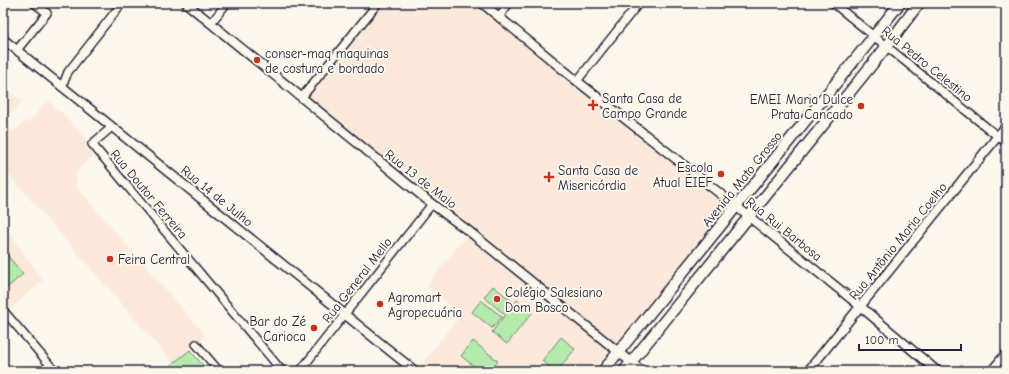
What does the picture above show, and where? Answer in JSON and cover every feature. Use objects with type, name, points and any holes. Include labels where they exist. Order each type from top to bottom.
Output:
[{"type":"main road","name":"Avenida Mato Grosso","points":[[603,371],[737,207],[900,3]]},
{"type":"main road","points":[[624,371],[887,46],[919,3]]},
{"type":"street","points":[[17,50],[47,13],[34,3]]},
{"type":"street","points":[[62,87],[68,72],[122,3]]},
{"type":"street","name":"Rua 13 de Maio","points":[[186,3],[432,204],[470,232],[642,371]]},
{"type":"street","points":[[211,23],[227,3]]},
{"type":"street","points":[[302,97],[378,3]]},
{"type":"street","name":"Rua Rui Barbosa","points":[[482,3],[577,81],[749,216],[937,371]]},
{"type":"street","points":[[499,17],[510,3]]},
{"type":"street","points":[[577,81],[639,3]]},
{"type":"street","name":"Rua Pedro Celestino","points":[[833,3],[1006,143]]},
{"type":"street","name":"Rua 14 de Julho","points":[[3,39],[415,371]]},
{"type":"street","name":"Rua Antônio Maria Coelho","points":[[808,371],[1006,126]]},
{"type":"street","name":"Rua Doutor Ferreira","points":[[112,127],[92,144],[282,371]]},
{"type":"street","name":"Rua General Mello","points":[[300,371],[432,204]]},
{"type":"street","points":[[3,310],[55,371]]},
{"type":"street","points":[[196,344],[219,371]]},
{"type":"street","points":[[991,371],[1006,353]]},
{"type":"shaded area","name":"Santa Casa de Misericórdia","points":[[378,3],[482,3],[737,207],[728,218],[740,233],[726,220],[603,371],[416,371],[461,315],[426,286],[470,232],[302,97]]},
{"type":"shaded area","points":[[3,85],[22,102],[3,121]]},
{"type":"shaded area","name":"Feira Central","points":[[48,100],[59,113],[61,111],[87,141],[89,149],[94,155],[76,172],[77,183],[75,185],[206,336],[176,362],[175,361],[173,363],[3,168],[3,121],[13,132],[26,121],[28,123]]},
{"type":"shaded area","points":[[3,224],[43,280],[11,309],[3,300]]},
{"type":"green space","points":[[3,250],[23,274],[7,288],[3,284]]},
{"type":"green space","points":[[493,286],[513,302],[504,314],[484,297]]},
{"type":"green space","points":[[481,300],[502,317],[492,328],[472,312]]},
{"type":"green space","points":[[517,300],[532,313],[507,344],[492,332]]},
{"type":"green space","points":[[561,337],[575,349],[557,371],[555,371],[542,361]]},
{"type":"green space","points":[[473,341],[498,361],[490,371],[480,371],[461,356]]},
{"type":"green space","points":[[190,350],[208,371],[164,371],[175,361]]},
{"type":"place","name":"conser-maq maquinas de costura e bordado","points":[[257,60]]},
{"type":"place","name":"Santa Casa de Campo Grande","points":[[593,105]]},
{"type":"place","name":"EMEI Maria Dulce Prata Cancado","points":[[861,106]]},
{"type":"place","name":"Escola Atual EIEF","points":[[721,174]]},
{"type":"place","name":"Santa Casa de Misericórdia","points":[[549,177]]},
{"type":"place","name":"Feira Central","points":[[110,259]]},
{"type":"place","name":"Colégio Salesiano Dom Bosco","points":[[497,299]]},
{"type":"place","name":"Agromart Agropecuária","points":[[380,304]]},
{"type":"place","name":"Bar do Zé Carioca","points":[[314,328]]}]
